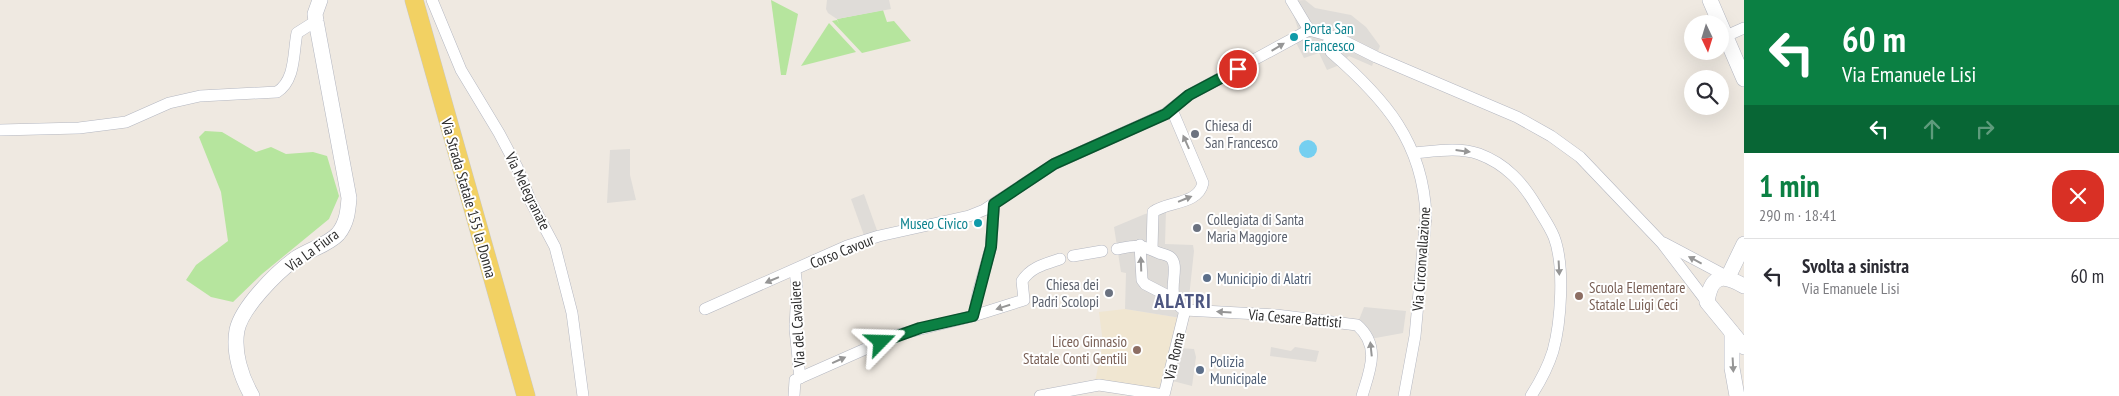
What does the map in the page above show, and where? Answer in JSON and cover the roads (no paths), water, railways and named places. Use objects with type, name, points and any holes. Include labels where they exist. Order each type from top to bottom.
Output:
[{"type":"main road","name":"Via La Fiura","points":[[252,396],[244,382],[237,355],[238,329],[249,306],[295,259],[337,235],[347,219],[349,198],[315,14],[320,0]]},
{"type":"main road","name":"Via Strada Statale 155 la Donna","points":[[414,0],[526,396]]},
{"type":"main road","points":[[1710,0],[1717,15]]},
{"type":"main road","points":[[1729,43],[1744,79]]},
{"type":"main road","points":[[1744,244],[1728,277],[1714,282],[1708,292],[1707,302],[1744,347]]},
{"type":"main road","points":[[1728,277],[1744,286]]},
{"type":"main road","points":[[1732,333],[1732,368],[1737,396]]},
{"type":"street","name":"Via Melegranate","points":[[432,0],[461,70],[499,133],[517,167],[531,202],[555,247],[572,313],[583,396]]},
{"type":"street","points":[[1291,0],[1309,30],[1333,37],[1517,117],[1551,136],[1580,158],[1662,243],[1707,302]]},
{"type":"street","points":[[0,130],[79,128],[126,122],[170,103],[200,96],[277,92],[284,87],[290,78],[297,33],[316,21]]},
{"type":"street","points":[[1729,35],[1744,28]]},
{"type":"street","name":"Corso Cavour","points":[[705,309],[795,271],[847,246],[879,236],[988,213],[994,204],[1054,164],[1157,118],[1172,110],[1189,95],[1309,30]]},
{"type":"street","name":"Via Circonvallazione","points":[[1333,37],[1328,43],[1331,52],[1387,109],[1400,125],[1415,153],[1425,196],[1426,216],[1408,395]]},
{"type":"street","points":[[1152,249],[1152,212],[1193,196],[1200,192],[1202,185],[1200,174],[1172,110]]},
{"type":"street","points":[[1415,153],[1462,151],[1494,161],[1518,179],[1533,199],[1554,237],[1558,255],[1559,275],[1556,335],[1553,352],[1540,382],[1531,396]]},
{"type":"street","points":[[974,315],[991,247],[988,213]]},
{"type":"street","points":[[1662,243],[1728,277]]},
{"type":"street","points":[[1140,245],[1142,280],[1145,284],[1174,300]]},
{"type":"street","points":[[1117,249],[1140,245],[1172,259],[1174,300],[1177,306],[1185,310]]},
{"type":"street","points":[[1076,256],[1102,252]]},
{"type":"street","points":[[794,396],[795,380],[897,335],[1024,300],[1022,281],[1027,273],[1060,259]]},
{"type":"street","name":"Via del Cavaliere","points":[[795,271],[797,287],[795,329],[800,378]]},
{"type":"street","name":"Via Roma","points":[[1040,396],[1099,385],[1164,395],[1185,310]]},
{"type":"street","name":"Via Cesare Battisti","points":[[1185,310],[1276,315],[1357,325],[1370,339],[1371,348],[1368,375],[1362,396]]},
{"type":"water","points":[[1304,140],[1312,140],[1317,145],[1315,156],[1304,158],[1299,153],[1299,145]]},
{"type":"place","name":"Porta San Francesco","points":[[1294,37]]},
{"type":"place","name":"Chiesa di San Francesco","points":[[1195,134]]},
{"type":"place","name":"Museo Civico","points":[[978,223]]},
{"type":"place","name":"Collegiata di Santa Maria Maggiore","points":[[1197,228]]},
{"type":"place","name":"Municipio di Alatri","points":[[1207,278]]},
{"type":"place","name":"Chiesa dei Padri Scolopi","points":[[1109,293]]},
{"type":"place","name":"Scuola Elementare Statale Luigi Ceci","points":[[1579,296]]},
{"type":"place","name":"Liceo Ginnasio Statale Conti Gentili","points":[[1137,350]]},
{"type":"place","name":"Polizia Municipale","points":[[1200,370]]},
{"type":"district","name":"ALATRI","points":[[1183,301]]}]
